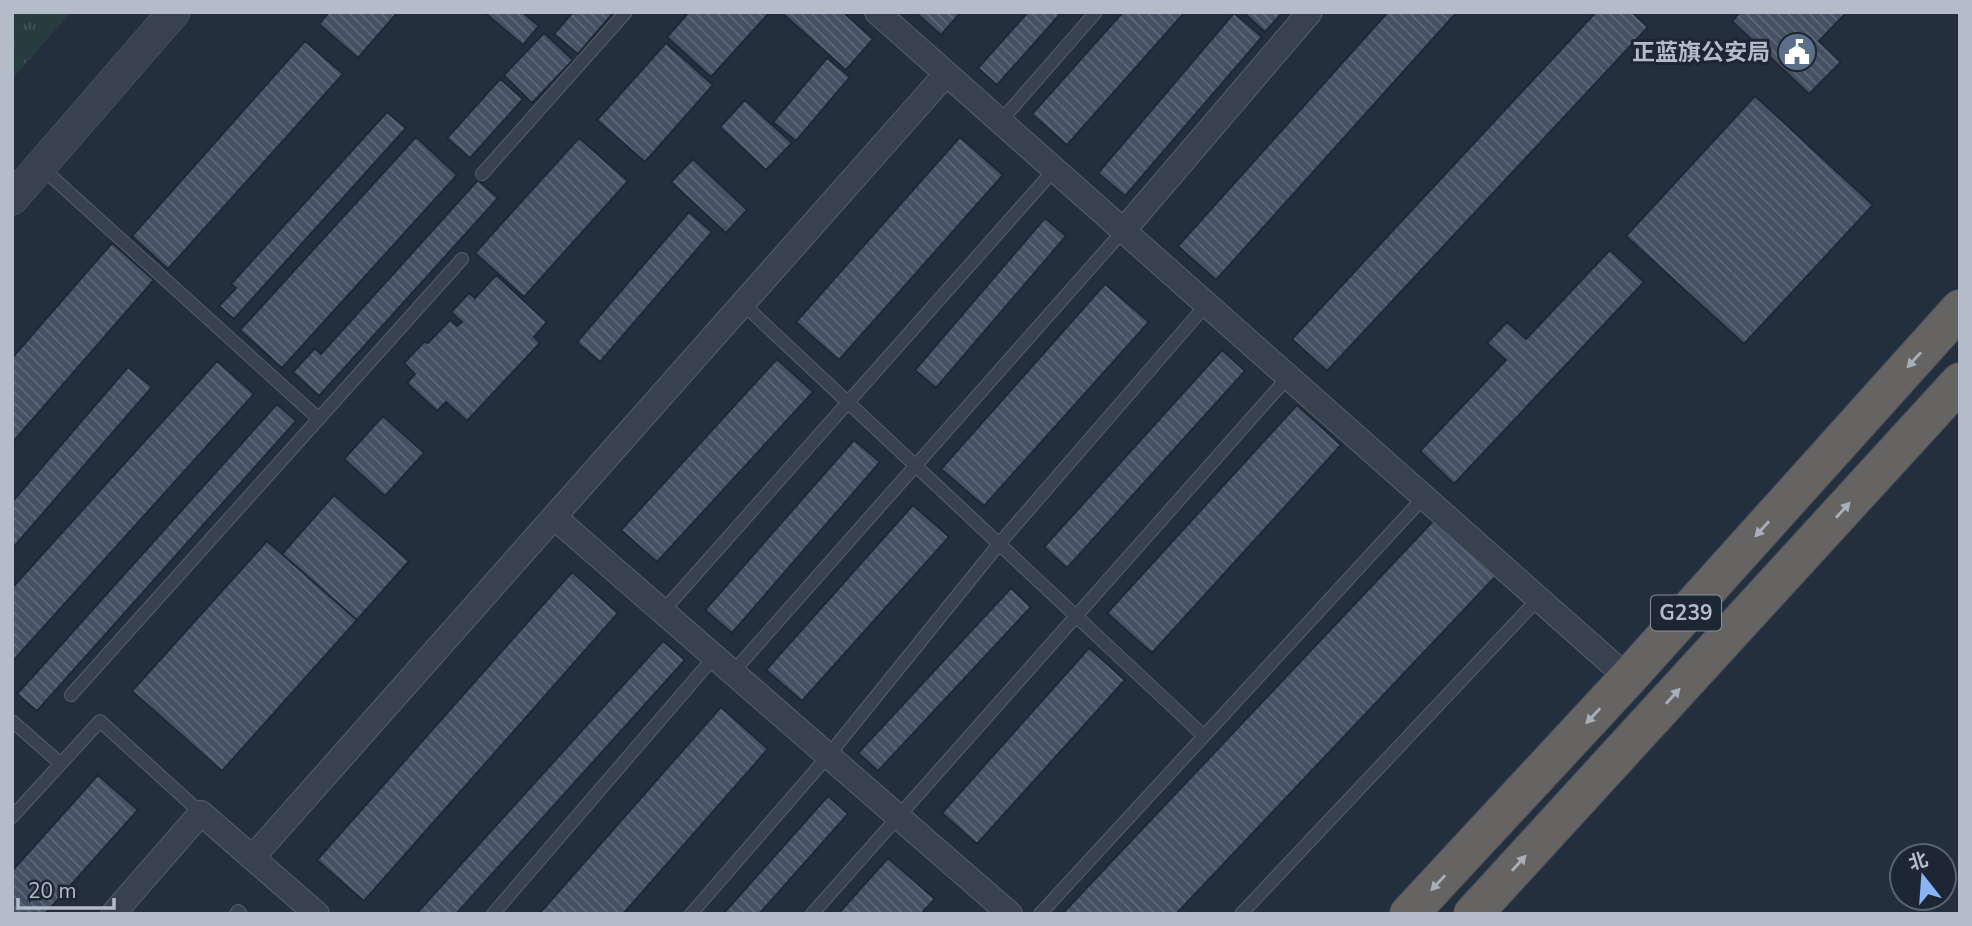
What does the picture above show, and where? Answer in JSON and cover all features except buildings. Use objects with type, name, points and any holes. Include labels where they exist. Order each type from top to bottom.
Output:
[{"type":"highway","name":"G239","points":[[1409,914],[1628,678],[1960,309]]},
{"type":"highway","name":"G239","points":[[1473,914],[1960,382]]},
{"type":"street","points":[[12,199],[174,12]]},
{"type":"street","points":[[877,12],[1628,678]]},
{"type":"street","points":[[1123,231],[1310,12]]},
{"type":"street","points":[[253,857],[946,74]]},
{"type":"street","points":[[554,517],[1010,914]]},
{"type":"street","points":[[113,914],[201,813],[317,914]]},
{"type":"lane","points":[[482,174],[626,12]]},
{"type":"lane","points":[[1000,122],[1096,12]]},
{"type":"lane","points":[[40,167],[319,419]]},
{"type":"lane","points":[[663,611],[1054,170]]},
{"type":"lane","points":[[493,914],[724,664],[915,465],[1123,231]]},
{"type":"lane","points":[[71,695],[462,259]]},
{"type":"lane","points":[[743,304],[1204,736]]},
{"type":"lane","points":[[691,914],[828,756],[999,544],[1206,304]]},
{"type":"lane","points":[[812,914],[1288,377]]},
{"type":"lane","points":[[1040,914],[1424,497]]},
{"type":"lane","points":[[1241,914],[1539,598]]},
{"type":"lane","points":[[12,721],[61,764]]},
{"type":"lane","points":[[12,817],[100,721],[201,813]]},
{"type":"green space","points":[[12,12],[71,12],[12,79]]},
{"type":"place","name":"正蓝旗公安局","points":[[1797,52]]}]
